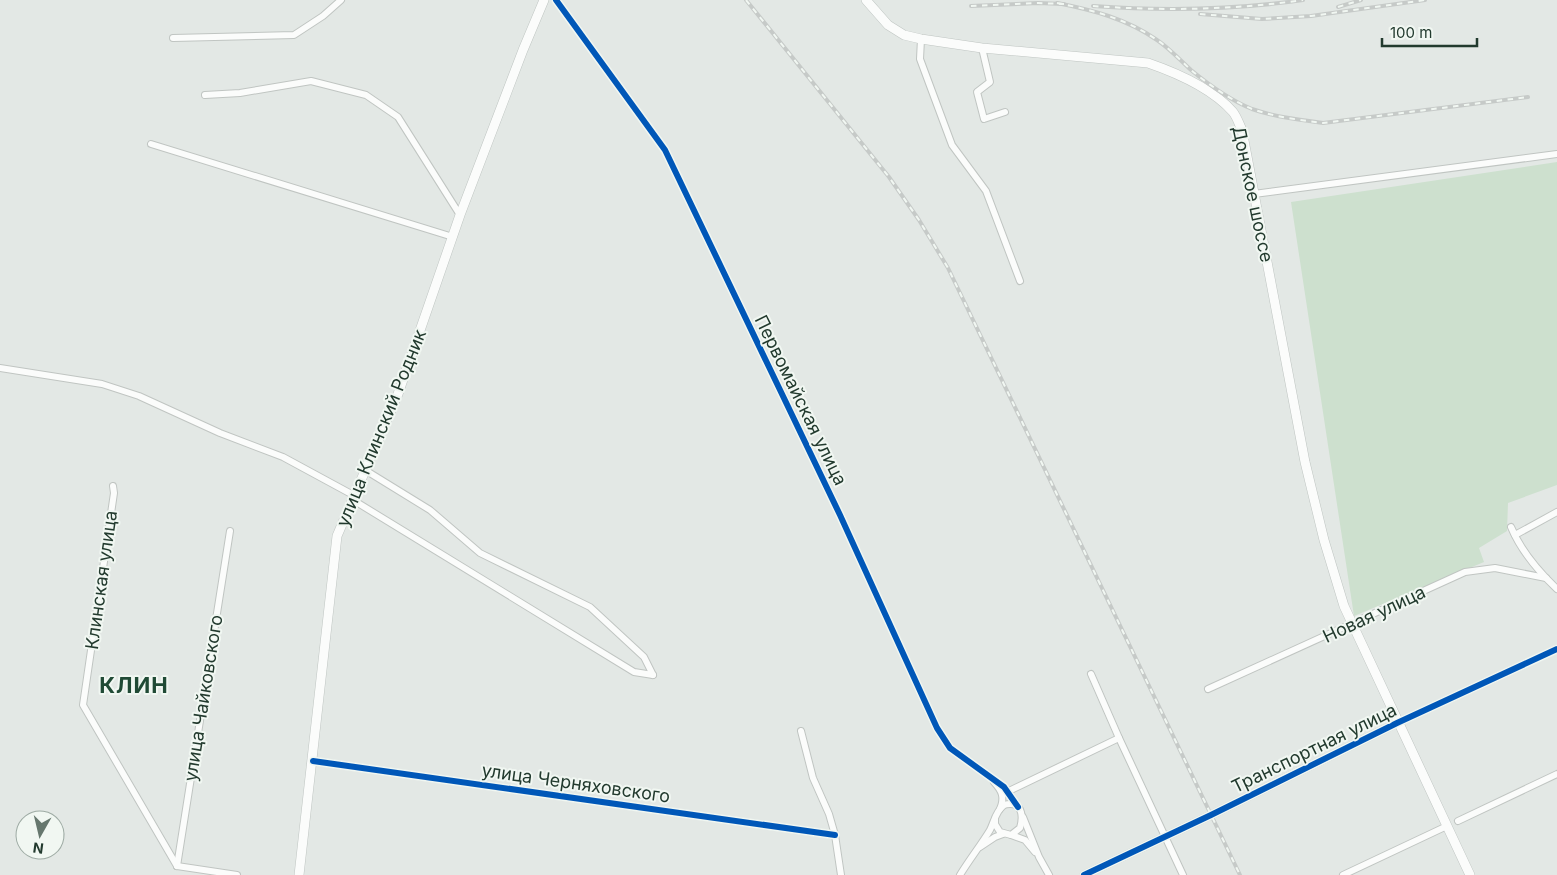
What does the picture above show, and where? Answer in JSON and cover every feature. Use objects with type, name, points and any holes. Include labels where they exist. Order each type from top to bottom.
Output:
[{"type":"main road","name":"улица Клинский Родник","points":[[299,875],[337,536],[398,394],[460,216],[544,0]]},
{"type":"main road","name":"Донское шоссе","points":[[866,0],[888,24],[904,35],[920,39],[982,48],[1148,63],[1177,74],[1222,101],[1234,114],[1242,130],[1305,462],[1324,540],[1344,606],[1470,875]]},
{"type":"street","points":[[173,38],[294,35],[323,16],[341,0]]},
{"type":"street","name":"Первомайская улица","points":[[556,0],[665,150],[840,515],[937,728],[950,748],[997,781],[1008,791],[1018,807]]},
{"type":"street","points":[[920,39],[920,59],[952,146],[986,191],[1020,281]]},
{"type":"street","points":[[982,48],[990,82],[977,92],[984,119],[1005,112]]},
{"type":"street","points":[[205,94],[240,93],[311,82],[366,95],[398,117],[460,216]]},
{"type":"street","points":[[151,144],[453,237]]},
{"type":"street","points":[[1254,194],[1557,154]]},
{"type":"street","points":[[0,368],[102,384],[139,396],[220,433],[283,456],[634,672],[653,675],[644,656],[590,607],[480,553],[430,510],[366,470]]},
{"type":"street","name":"Клинская улица","points":[[112,486],[114,493],[83,704],[177,866]]},
{"type":"street","points":[[1515,535],[1557,512]]},
{"type":"street","points":[[1511,527],[1518,543],[1557,590]]},
{"type":"street","name":"улица Чайковского","points":[[177,866],[230,531]]},
{"type":"street","name":"Новая улица","points":[[1208,690],[1465,572],[1495,568],[1546,578]]},
{"type":"street","name":"Транспортная улица","points":[[1084,875],[1398,723],[1557,650]]},
{"type":"street","points":[[1091,674],[1183,875]]},
{"type":"street","points":[[801,731],[813,778],[829,814],[835,835],[841,875]]},
{"type":"street","points":[[1008,791],[1119,738]]},
{"type":"street","name":"улица Черняховского","points":[[313,761],[835,835]]},
{"type":"street","points":[[960,875],[975,850],[985,838],[1002,802],[1002,792],[984,773]]},
{"type":"street","points":[[1458,821],[1557,774]]},
{"type":"street","points":[[999,810],[1007,804],[1018,807],[1039,857],[1049,875]]},
{"type":"street","points":[[975,850],[995,837],[1020,828],[1022,814]]},
{"type":"street","points":[[995,818],[994,824],[1000,832],[1025,840],[1039,857]]},
{"type":"street","points":[[1343,875],[1447,826]]},
{"type":"street","points":[[177,866],[237,875]]},
{"type":"green space","points":[[1557,162],[1557,485],[1508,503],[1507,531],[1479,548],[1484,562],[1354,616],[1291,202]]},
{"type":"railway","points":[[746,0],[889,177],[919,220],[948,268],[1240,875]]},
{"type":"railway","points":[[1093,6],[1198,9],[1251,6],[1303,0]]},
{"type":"railway","points":[[1338,7],[1361,0]]},
{"type":"railway","points":[[1200,14],[1262,19],[1311,16],[1425,0]]},
{"type":"railway","points":[[971,6],[1038,3],[1064,4]]},
{"type":"railway","points":[[1057,3],[1097,12],[1134,26],[1161,43],[1191,70],[1228,97],[1252,109],[1279,116],[1323,123],[1528,97]]},
{"type":"cycle path","points":[[556,0],[665,150],[840,515],[937,728],[950,748],[1004,787],[1018,807]]},
{"type":"cycle path","points":[[1084,875],[1211,815],[1397,723],[1557,649]]},
{"type":"cycle path","points":[[313,761],[835,835]]},
{"type":"district","name":"КЛИН","points":[[134,685]]}]
